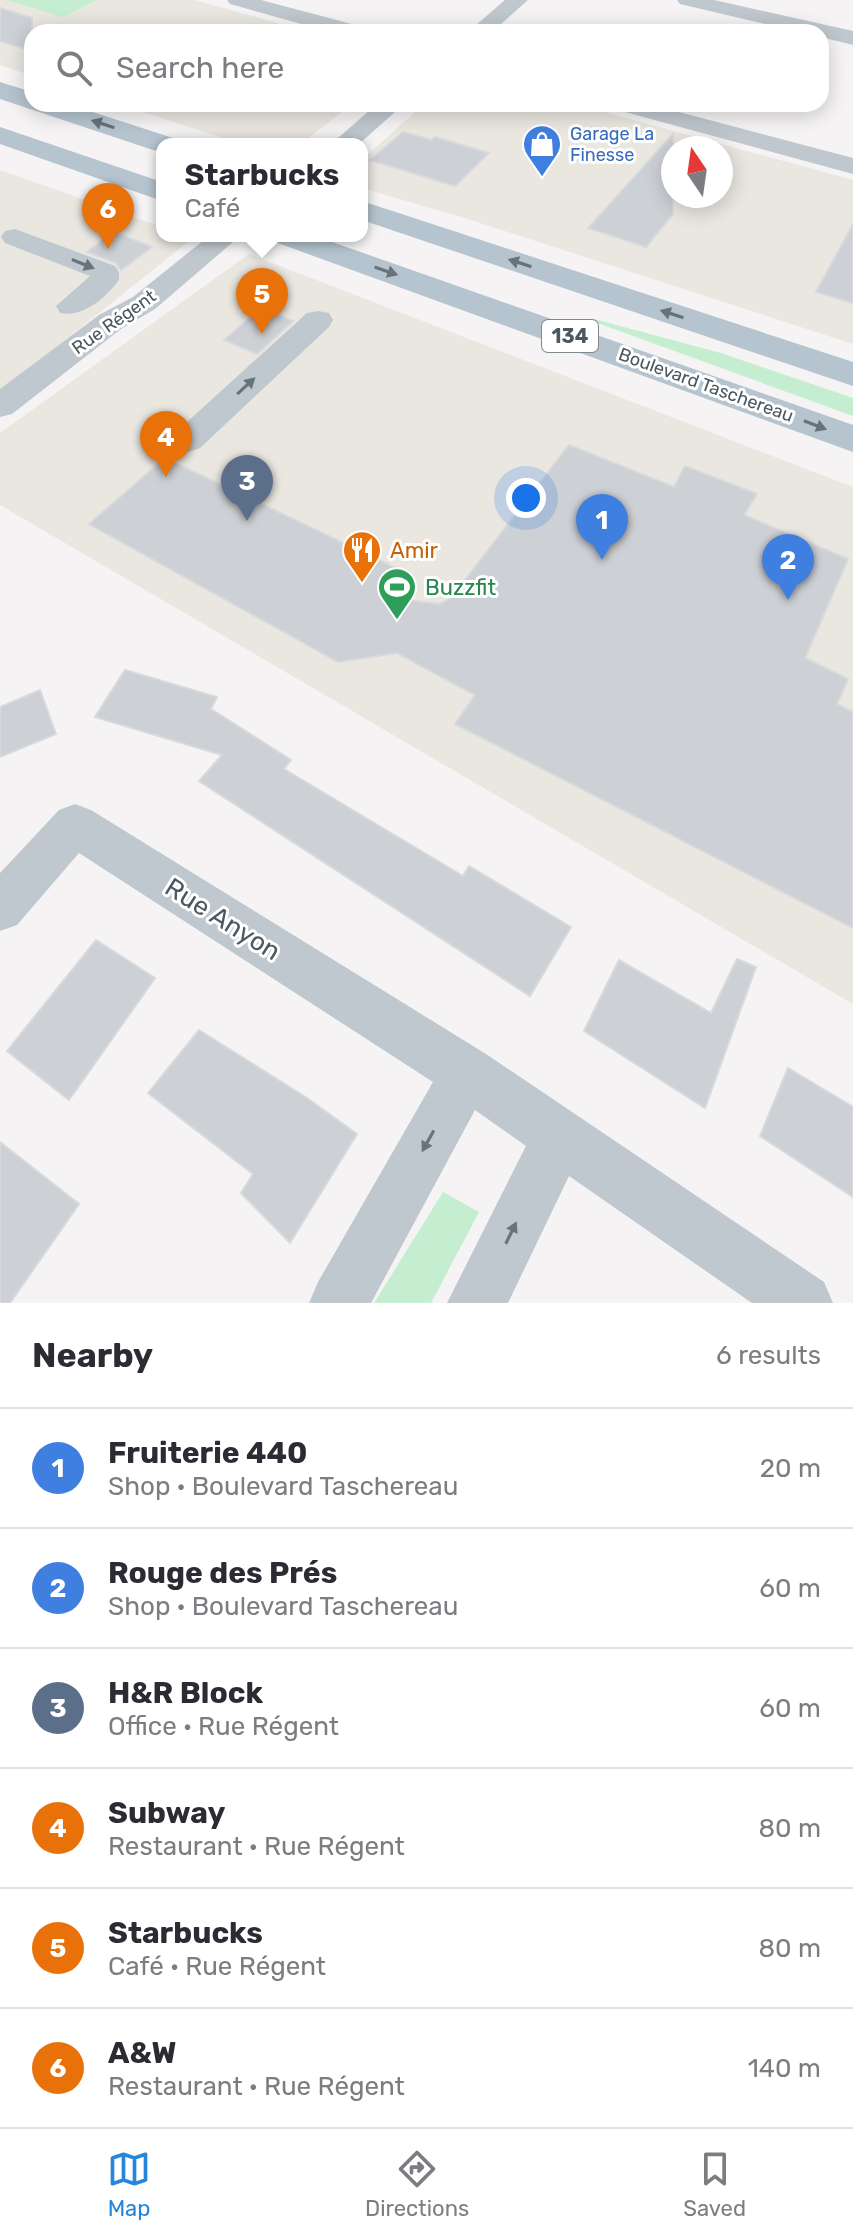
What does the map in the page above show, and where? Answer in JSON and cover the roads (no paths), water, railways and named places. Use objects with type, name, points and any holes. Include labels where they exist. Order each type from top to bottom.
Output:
[{"type":"main road","points":[[0,90],[24,98]]},
{"type":"main road","points":[[66,112],[156,142]]},
{"type":"main road","points":[[0,135],[156,190]]},
{"type":"main road","name":"134","points":[[368,212],[853,374]]},
{"type":"main road","name":"Boulevard Taschereau","points":[[303,242],[853,439]]},
{"type":"street","points":[[237,0],[326,24]]},
{"type":"street","points":[[489,24],[518,0]]},
{"type":"street","points":[[687,0],[792,24]]},
{"type":"street","points":[[829,33],[853,38]]},
{"type":"street","points":[[351,138],[382,112]]},
{"type":"street","points":[[652,112],[853,166]]},
{"type":"street","points":[[15,237],[105,272],[104,280],[71,306]]},
{"type":"street","name":"Rue Régent","points":[[0,406],[110,322],[144,303],[219,242]]},
{"type":"street","points":[[188,440],[318,320]]},
{"type":"street","name":"Rue Anyon","points":[[0,908],[75,825],[467,1073],[803,1303]]},
{"type":"street","points":[[339,1303],[467,1073]]},
{"type":"street","points":[[477,1303],[560,1136]]},
{"type":"place","name":"Garage La Finesse","points":[[542,178]]},
{"type":"place","name":"A&W","points":[[108,249]]},
{"type":"place","name":"Starbucks","points":[[262,334]]},
{"type":"place","name":"Subway","points":[[166,477]]},
{"type":"place","name":"H&R Block","points":[[247,521]]},
{"type":"place","name":"Fruiterie 440","points":[[602,560]]},
{"type":"place","name":"Amir","points":[[362,584]]},
{"type":"place","name":"Rouge des Prés","points":[[788,600]]},
{"type":"place","name":"Buzzfit","points":[[397,621]]}]
